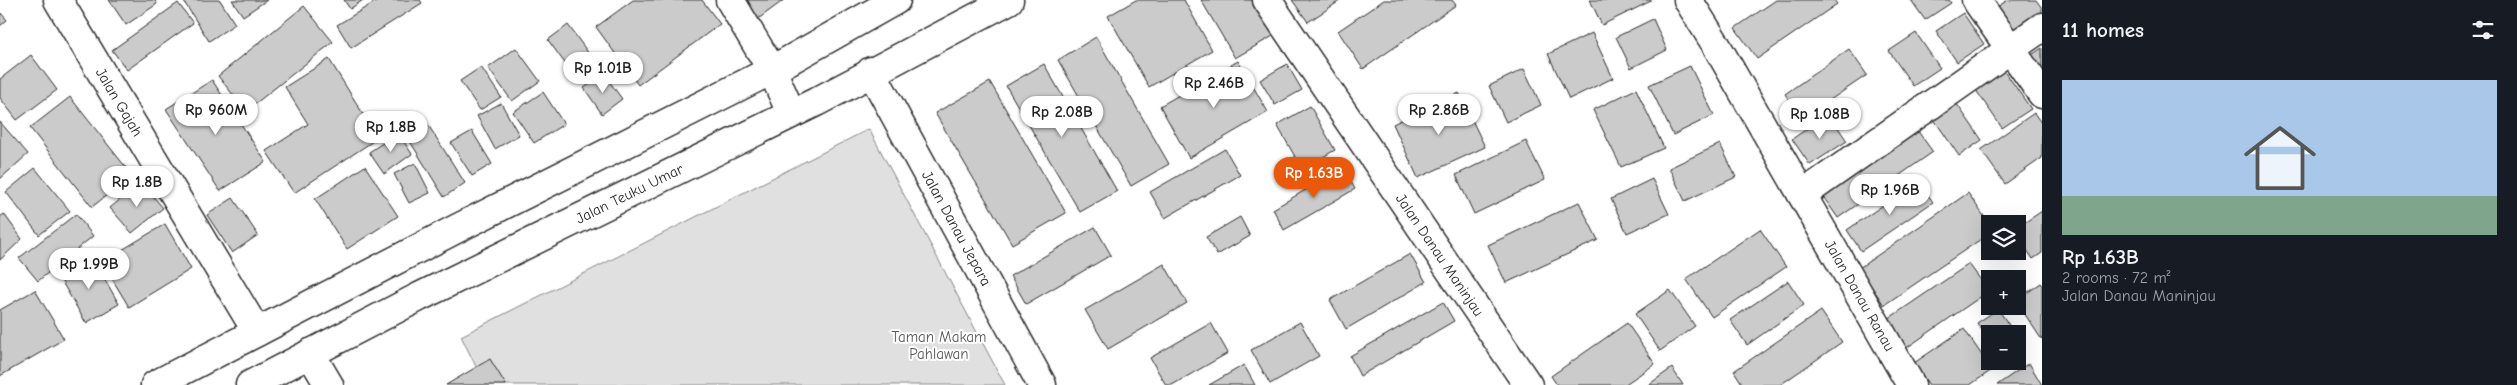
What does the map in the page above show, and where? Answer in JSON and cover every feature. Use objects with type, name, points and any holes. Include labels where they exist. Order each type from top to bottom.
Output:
[{"type":"main road","name":"Jalan Gajah","points":[[58,0],[257,332]]},
{"type":"main road","points":[[730,0],[772,70],[791,113]]},
{"type":"main road","points":[[155,385],[772,70],[896,0]]},
{"type":"main road","name":"Jalan Teuku Umar","points":[[250,385],[419,297],[791,113],[1009,0]]},
{"type":"main road","name":"Jalan Danau Maninjau","points":[[1267,0],[1528,385]]},
{"type":"main road","name":"Jalan Danau Ranau","points":[[1688,0],[1911,385]]},
{"type":"main road","points":[[1976,0],[2042,94]]},
{"type":"main road","points":[[1802,195],[2042,27]]},
{"type":"main road","name":"Jalan Danau Jepara","points":[[871,71],[1042,385]]},
{"type":"main road","points":[[394,262],[419,297]]},
{"type":"main road","points":[[310,353],[329,385]]},
{"type":"green space","name":"Taman Makam Pahlawan","points":[[869,129],[1005,385],[485,385],[461,336]]},
{"type":"building","points":[[109,0],[155,0],[157,4],[126,25]]},
{"type":"building","points":[[188,0],[220,0],[235,24],[209,41],[184,2]]},
{"type":"building","points":[[232,0],[267,0],[243,16]]},
{"type":"building","points":[[344,0],[363,0],[350,9]]},
{"type":"building","points":[[378,0],[420,0],[422,3],[351,48],[337,25]]},
{"type":"building","points":[[633,0],[702,0],[720,24],[638,85],[596,27]]},
{"type":"building","points":[[739,0],[784,0],[754,22]]},
{"type":"building","points":[[1136,0],[1184,0],[1212,50],[1149,87],[1108,16]]},
{"type":"building","points":[[1201,0],[1252,0],[1273,36],[1235,58]]},
{"type":"building","points":[[1292,0],[1341,0],[1308,22]]},
{"type":"building","points":[[1384,0],[1452,0],[1456,5],[1363,69],[1338,31]]},
{"type":"building","points":[[1590,0],[1651,0],[1651,1],[1602,25]]},
{"type":"building","points":[[1776,0],[1834,0],[1837,4],[1757,59],[1735,28]]},
{"type":"building","points":[[1911,0],[1949,0],[1951,3],[1925,20]]},
{"type":"building","points":[[2008,0],[2036,0],[2042,8],[2042,15],[2015,33],[1997,7]]},
{"type":"building","points":[[178,3],[193,23],[127,70],[112,50]]},
{"type":"building","points":[[304,6],[333,42],[246,111],[218,76]]},
{"type":"building","points":[[0,12],[7,20],[0,26]]},
{"type":"building","points":[[1963,13],[1984,44],[1957,62],[1936,31]]},
{"type":"building","points":[[1653,19],[1667,50],[1631,68],[1616,37]]},
{"type":"building","points":[[568,25],[592,58],[572,73],[548,40]]},
{"type":"building","points":[[1592,33],[1613,78],[1569,99],[1548,54]]},
{"type":"building","points":[[1916,33],[1940,68],[1913,86],[1889,51]]},
{"type":"building","points":[[1096,37],[1169,164],[1131,186],[1058,60]]},
{"type":"building","points":[[516,48],[540,81],[512,101],[488,68]]},
{"type":"building","points":[[2042,48],[2042,80],[2027,58]]},
{"type":"building","points":[[1849,49],[1867,75],[1802,119],[1785,94]]},
{"type":"building","points":[[31,55],[57,90],[17,120],[0,98],[0,79]]},
{"type":"building","points":[[329,59],[378,138],[294,193],[266,151],[308,124],[285,87]]},
{"type":"building","points":[[1238,61],[1268,112],[1189,158],[1160,106]]},
{"type":"building","points":[[1999,63],[2031,109],[2002,128],[1971,83]]},
{"type":"building","points":[[1044,64],[1117,191],[1080,212],[1006,86]]},
{"type":"building","points":[[1287,64],[1302,90],[1275,105],[1260,80]]},
{"type":"building","points":[[1690,66],[1714,115],[1673,135],[1649,85]]},
{"type":"building","points":[[481,67],[501,97],[480,110],[460,81]]},
{"type":"building","points":[[1524,69],[1541,105],[1506,122],[1489,86]]},
{"type":"building","points":[[604,74],[622,99],[602,114],[584,88]]},
{"type":"building","points":[[212,80],[266,162],[220,191],[166,109]]},
{"type":"building","points":[[990,82],[1066,213],[1012,244],[935,113]]},
{"type":"building","points":[[1636,89],[1664,148],[1621,167],[1593,110]]},
{"type":"building","points":[[543,92],[564,124],[534,143],[513,112]]},
{"type":"building","points":[[1459,93],[1485,147],[1418,178],[1393,124]]},
{"type":"building","points":[[70,97],[132,175],[92,207],[30,128]]},
{"type":"building","points":[[1954,100],[1982,140],[1959,156],[1931,115]]},
{"type":"building","points":[[501,103],[519,135],[495,149],[477,116]]},
{"type":"building","points":[[1310,106],[1335,150],[1302,169],[1277,125]]},
{"type":"building","points":[[2034,113],[2042,124],[2042,158],[2005,184],[1981,150]]},
{"type":"building","points":[[1829,114],[1847,141],[1810,165],[1792,139]]},
{"type":"building","points":[[425,120],[465,183],[444,197],[405,133]]},
{"type":"building","points":[[0,122],[28,154],[0,179]]},
{"type":"building","points":[[1917,130],[1933,152],[1838,218],[1822,195]]},
{"type":"building","points":[[472,131],[492,164],[472,176],[451,143]]},
{"type":"building","points":[[398,133],[412,154],[384,174],[369,152]]},
{"type":"building","points":[[1526,141],[1545,180],[1474,214],[1456,175]]},
{"type":"building","points":[[1720,144],[1736,177],[1685,201],[1669,168]]},
{"type":"building","points":[[1225,149],[1240,175],[1165,218],[1150,192]]},
{"type":"building","points":[[415,163],[430,193],[409,203],[394,174]]},
{"type":"building","points":[[365,166],[398,216],[347,249],[315,199]]},
{"type":"building","points":[[35,168],[70,211],[39,235],[6,192]]},
{"type":"building","points":[[1343,168],[1355,189],[1284,230],[1273,209]]},
{"type":"building","points":[[1652,179],[1669,214],[1627,233],[1611,199]]},
{"type":"building","points":[[1918,181],[1933,202],[1861,251],[1847,230]]},
{"type":"building","points":[[141,182],[163,208],[132,233],[110,208]]},
{"type":"building","points":[[1968,193],[1983,215],[1981,215],[1981,239],[1884,305],[1859,268]]},
{"type":"building","points":[[233,198],[258,235],[232,253],[207,215]]},
{"type":"building","points":[[1579,202],[1598,240],[1506,283],[1488,245]]},
{"type":"building","points":[[2042,211],[2042,253],[2033,259],[2026,249],[2026,222]]},
{"type":"building","points":[[4,214],[22,239],[0,260],[0,217]]},
{"type":"building","points":[[76,214],[93,236],[38,281],[19,258]]},
{"type":"building","points":[[1240,217],[1250,236],[1217,255],[1206,237]]},
{"type":"building","points":[[165,224],[191,269],[129,307],[102,262]]},
{"type":"building","points":[[1095,227],[1111,255],[1026,304],[1010,276]]},
{"type":"building","points":[[1760,229],[1786,267],[1712,317],[1686,279]]},
{"type":"building","points":[[1410,254],[1426,282],[1346,329],[1330,300]]},
{"type":"building","points":[[92,257],[119,304],[86,323],[59,277]]},
{"type":"building","points":[[1164,264],[1187,303],[1108,349],[1085,310]]},
{"type":"building","points":[[1969,264],[1981,280],[1981,297],[1902,351],[1882,323]]},
{"type":"building","points":[[1788,281],[1804,305],[1747,345],[1730,320]]},
{"type":"building","points":[[2042,284],[2042,340],[2025,315],[2026,293]]},
{"type":"building","points":[[35,290],[64,339],[0,376],[0,310]]},
{"type":"building","points":[[1670,290],[1695,326],[1660,351],[1635,314]]},
{"type":"building","points":[[1443,302],[1454,321],[1360,376],[1350,356]]},
{"type":"building","points":[[1821,311],[1842,342],[1780,385],[1743,385],[1734,371]]},
{"type":"building","points":[[1989,315],[2002,315],[2009,325],[1981,325],[1981,329],[1977,323]]},
{"type":"building","points":[[1300,322],[1319,356],[1270,384],[1251,350]]},
{"type":"building","points":[[1211,323],[1228,353],[1172,385],[1166,385],[1150,358]]},
{"type":"building","points":[[1627,323],[1655,364],[1624,385],[1557,385],[1551,376]]},
{"type":"building","points":[[1964,329],[1981,354],[1981,370],[1992,370],[1970,385],[1929,385],[1914,363]]},
{"type":"building","points":[[490,359],[506,385],[446,385]]},
{"type":"building","points":[[2029,363],[2042,385],[1997,385],[2019,370],[2026,370],[2026,365]]},
{"type":"building","points":[[1244,365],[1255,385],[1209,385]]},
{"type":"building","points":[[1672,368],[1683,385],[1648,385]]}]
